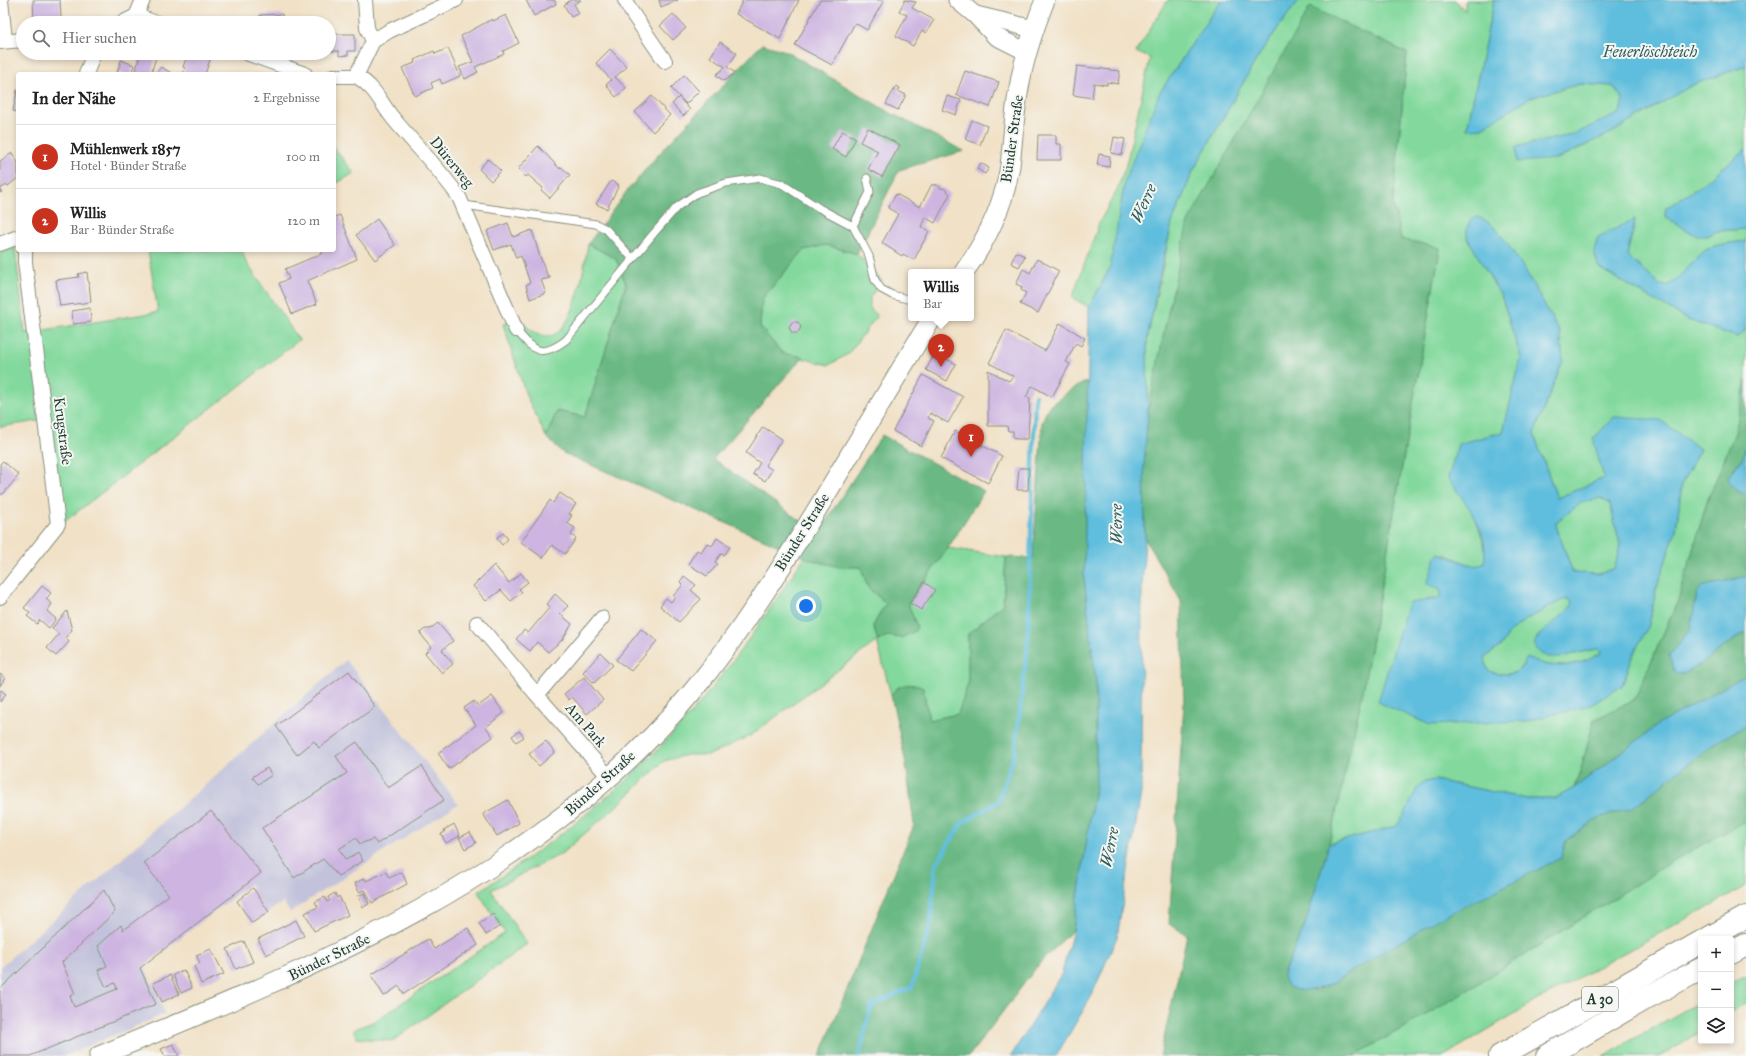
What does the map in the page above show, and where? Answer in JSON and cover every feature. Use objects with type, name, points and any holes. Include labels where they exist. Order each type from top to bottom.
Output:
[{"type":"highway","points":[[1712,936],[1746,917]]},
{"type":"highway","name":"A 30","points":[[1500,1056],[1698,944]]},
{"type":"highway","points":[[1734,951],[1746,945]]},
{"type":"highway","name":"A 30","points":[[1548,1056],[1644,999],[1698,971]]},
{"type":"main road","name":"Bünder Straße","points":[[966,269],[996,217],[1004,191],[1010,167],[1019,87],[1027,52],[1045,0]]},
{"type":"main road","name":"Bünder Straße","points":[[99,1056],[233,1001],[320,962],[398,923],[459,888],[513,853],[565,815],[609,777],[651,736],[692,692],[743,625],[788,557],[930,321]]},
{"type":"street","points":[[1,0],[3,41],[16,40]]},
{"type":"street","points":[[136,16],[143,0]]},
{"type":"street","points":[[365,0],[367,28],[373,41]]},
{"type":"street","points":[[336,76],[356,76],[373,41],[388,31],[456,0]]},
{"type":"street","points":[[625,0],[632,13],[665,61]]},
{"type":"street","points":[[957,0],[976,15],[995,36],[1027,52]]},
{"type":"street","points":[[976,15],[1034,29]]},
{"type":"street","points":[[87,72],[91,60]]},
{"type":"street","points":[[266,60],[300,72]]},
{"type":"street","name":"Dürerweg","points":[[356,76],[368,83],[392,117],[446,177],[464,205],[516,330]]},
{"type":"street","points":[[0,244],[16,238]]},
{"type":"street","name":"Krugstraße","points":[[0,597],[58,524],[25,262],[25,252]]},
{"type":"street","points":[[537,695],[602,618]]},
{"type":"street","name":"Am Park","points":[[477,623],[537,695],[609,777]]},
{"type":"lane","points":[[516,330],[531,347],[543,352],[556,348],[566,340],[632,258],[677,207],[697,193],[726,183],[760,178],[782,184],[819,208],[853,226],[869,256],[875,280],[881,289],[892,295],[908,299]]},
{"type":"lane","points":[[853,226],[870,192],[867,178]]},
{"type":"lane","points":[[464,205],[596,224],[606,229],[632,258]]},
{"type":"shaded area","points":[[346,660],[458,804],[290,912],[283,902],[269,911],[250,884],[144,966],[165,1014],[64,1056],[0,1056],[0,967]]},
{"type":"green space","points":[[1168,0],[1221,0],[1159,94],[1117,236],[1110,268],[1089,307],[1072,298],[1100,221],[1117,190],[1126,165],[1150,58],[1136,52]]},
{"type":"green space","points":[[1299,0],[1455,0],[1465,11],[1465,0],[1494,0],[1467,129],[1482,128],[1529,98],[1580,84],[1613,86],[1623,99],[1621,113],[1572,135],[1516,147],[1557,159],[1613,132],[1692,85],[1746,66],[1746,149],[1699,187],[1666,208],[1665,216],[1706,236],[1717,231],[1746,229],[1746,241],[1720,245],[1706,250],[1696,258],[1672,283],[1666,286],[1660,285],[1627,256],[1635,220],[1598,237],[1594,252],[1599,268],[1688,320],[1737,337],[1743,333],[1746,328],[1746,381],[1735,433],[1707,502],[1679,598],[1635,699],[1594,720],[1582,766],[1574,788],[1554,799],[1527,799],[1435,780],[1425,782],[1418,788],[1404,817],[1396,826],[1329,844],[1362,696],[1440,249],[1401,239],[1393,204],[1407,53],[1310,8],[1189,222],[1168,313],[1148,412],[1147,340],[1172,223],[1193,171],[1256,60]],"holes":[[[1498,231],[1560,333],[1563,360],[1534,434],[1557,498],[1604,478],[1700,449],[1682,483],[1676,530],[1656,590],[1649,625],[1634,653],[1622,686],[1378,702],[1427,599],[1439,599],[1442,595],[1439,589],[1445,554],[1473,566],[1484,565],[1485,551],[1483,541],[1473,511],[1458,444],[1503,432],[1521,358],[1502,298],[1467,237]]]},
{"type":"green space","points":[[1310,7],[1407,53],[1393,204],[1401,239],[1440,248],[1362,696],[1329,844],[1304,928],[1283,973],[1315,991],[1329,985],[1566,840],[1598,818],[1632,808],[1714,743],[1746,726],[1746,821],[1676,859],[1460,995],[1354,1056],[1160,1056],[1187,935],[1169,924],[1184,704],[1181,601],[1145,539],[1144,466],[1148,412],[1188,222]]},
{"type":"green space","points":[[762,44],[786,51],[887,111],[964,151],[899,170],[857,254],[826,245],[804,250],[762,298],[760,327],[782,353],[803,357],[713,459],[818,533],[882,435],[984,491],[948,548],[908,604],[917,627],[915,631],[901,638],[887,636],[878,641],[873,626],[886,603],[868,588],[861,567],[839,567],[812,560],[563,453],[546,437],[557,411],[585,417],[626,284],[616,259],[588,244],[627,191],[659,154]]},
{"type":"green space","points":[[336,150],[354,173],[336,184]]},
{"type":"green space","points":[[588,244],[616,259],[626,284],[585,417],[557,411],[546,437],[526,395],[503,324],[518,317],[532,331],[542,336],[553,335],[563,328],[570,316],[576,300]]},
{"type":"green space","points":[[826,245],[857,254],[882,281],[870,297],[870,308],[877,316],[848,354],[829,365],[782,353],[760,327],[762,299],[804,250]]},
{"type":"green space","points":[[15,248],[25,333],[158,312],[148,252],[243,252],[246,262],[299,340],[64,522],[50,419],[0,427],[0,253]]},
{"type":"green space","points":[[1088,381],[1084,578],[1096,683],[1096,780],[1073,930],[1039,964],[969,1056],[820,1056],[914,825],[906,764],[891,695],[902,686],[910,684],[918,686],[923,688],[929,720],[958,714],[968,684],[968,634],[1003,604],[1006,557],[1033,558],[1042,423],[1048,407],[1072,389]]},
{"type":"green space","points":[[1746,381],[1746,446],[1742,459],[1733,469],[1739,492],[1746,494],[1746,577],[1712,584],[1697,594],[1690,630],[1683,640],[1698,667],[1712,654],[1746,632],[1746,675],[1659,724],[1574,788],[1582,766],[1594,720],[1635,699],[1679,598],[1707,502],[1735,433]]},
{"type":"green space","points":[[1600,498],[1610,504],[1620,544],[1615,568],[1599,574],[1573,573],[1557,529],[1556,522],[1581,503]]},
{"type":"green space","points":[[948,548],[1006,557],[1003,604],[968,634],[968,684],[958,714],[929,720],[923,689],[898,687],[891,695],[877,641],[750,736],[709,755],[686,755],[664,761],[618,805],[561,854],[491,890],[527,944],[393,1041],[357,1038],[353,1030],[375,1021],[505,933],[478,892],[540,850],[569,828],[626,780],[653,754],[679,727],[730,665],[805,556],[819,562],[832,565],[861,567],[868,588],[886,603],[873,626],[878,641],[887,636],[901,638],[917,627],[908,604]]},
{"type":"green space","points":[[1568,599],[1573,603],[1569,611],[1536,638],[1575,654],[1599,648],[1601,653],[1583,662],[1565,666],[1555,666],[1536,662],[1527,658],[1519,670],[1509,674],[1500,674],[1487,669],[1485,657],[1501,646],[1510,632],[1522,622],[1560,601]]},
{"type":"green space","points":[[1746,821],[1746,886],[1534,1002],[1444,1056],[1354,1056],[1460,995],[1676,859]]},
{"type":"green space","points":[[1746,976],[1746,1003],[1734,1010],[1734,1008],[1734,982]]},
{"type":"green space","points":[[1698,1003],[1698,1033],[1660,1056],[1603,1056]]},
{"type":"water","name":"Werre","points":[[1221,0],[1299,0],[1256,60],[1193,171],[1172,223],[1159,278],[1147,340],[1148,412],[1144,466],[1145,539],[1142,587],[1141,793],[1117,937],[1090,999],[1056,1056],[1011,1056],[1062,973],[1073,930],[1096,780],[1096,683],[1084,578],[1089,307],[1110,268],[1125,180],[1159,94]]},
{"type":"water","name":"Feuerlöschteich","points":[[1494,0],[1746,0],[1746,66],[1692,85],[1613,132],[1557,159],[1517,162],[1516,147],[1572,135],[1620,113],[1623,99],[1613,86],[1580,84],[1529,98],[1482,128],[1467,129]]},
{"type":"water","points":[[1746,149],[1746,229],[1717,231],[1706,236],[1697,236],[1665,217],[1666,208],[1699,187]]},
{"type":"water","points":[[1478,217],[1490,223],[1498,231],[1524,268],[1560,333],[1563,360],[1534,434],[1557,498],[1604,478],[1593,439],[1614,417],[1660,420],[1700,449],[1682,483],[1676,530],[1656,590],[1649,625],[1634,653],[1622,686],[1591,705],[1527,721],[1430,725],[1378,702],[1408,603],[1439,599],[1442,595],[1439,589],[1427,584],[1436,557],[1439,553],[1473,566],[1484,564],[1484,540],[1480,529],[1469,508],[1448,478],[1458,444],[1503,432],[1521,358],[1502,298],[1467,237],[1467,229],[1471,219]],"holes":[[[1600,498],[1610,504],[1620,544],[1615,568],[1599,574],[1573,573],[1557,529],[1556,522],[1581,503]],[[1568,599],[1573,603],[1569,609],[1539,635],[1534,646],[1539,653],[1555,657],[1599,649],[1601,653],[1583,662],[1564,666],[1545,664],[1527,658],[1519,670],[1508,674],[1496,673],[1487,669],[1485,657],[1501,646],[1510,632],[1522,622],[1560,601]]]},
{"type":"water","points":[[1635,219],[1627,256],[1660,285],[1666,286],[1672,283],[1696,258],[1706,250],[1720,245],[1746,241],[1746,328],[1743,333],[1737,337],[1688,320],[1599,268],[1594,252],[1598,237]]},
{"type":"water","points":[[1746,446],[1746,494],[1734,488],[1730,484],[1728,477],[1742,459]]},
{"type":"water","points":[[1746,577],[1746,632],[1692,670],[1684,674],[1674,672],[1669,655],[1690,630],[1697,594],[1701,587]]},
{"type":"water","points":[[1746,675],[1746,726],[1714,743],[1632,808],[1598,818],[1566,840],[1561,858],[1435,921],[1329,985],[1308,990],[1294,989],[1288,986],[1283,974],[1304,928],[1329,844],[1396,826],[1404,816],[1417,788],[1425,782],[1435,780],[1527,799],[1554,799],[1574,788],[1659,724]]},
{"type":"building","points":[[33,0],[60,0],[61,16],[34,16]]},
{"type":"building","points":[[526,0],[554,0],[556,4],[534,16]]},
{"type":"building","points":[[571,0],[581,0],[574,4],[579,13],[571,17],[564,5]]},
{"type":"building","points":[[659,0],[678,0],[661,7]]},
{"type":"building","points":[[743,0],[799,0],[780,39],[736,14]]},
{"type":"building","points":[[820,0],[884,0],[867,30],[855,23],[832,65],[795,45]]},
{"type":"building","points":[[905,0],[916,2],[912,8],[934,20],[926,33],[922,31],[913,46],[896,36],[907,15],[899,11]]},
{"type":"building","points":[[282,14],[282,16],[260,16]]},
{"type":"building","points":[[673,14],[686,28],[673,40],[660,26]]},
{"type":"building","points":[[506,15],[519,43],[503,51],[504,54],[475,67],[478,72],[465,79],[459,67],[473,62],[461,36],[492,19],[493,21]]},
{"type":"building","points":[[336,34],[355,34],[355,51],[348,51],[348,55],[339,56],[339,51],[336,51]]},
{"type":"building","points":[[720,42],[737,53],[727,67],[735,73],[724,81],[716,75],[725,67],[710,57]]},
{"type":"building","points":[[448,48],[460,76],[442,84],[440,79],[431,83],[433,88],[415,96],[402,68],[415,63],[414,60],[434,51],[435,54]]},
{"type":"building","points":[[610,49],[627,67],[615,77],[626,88],[616,97],[606,85],[611,80],[596,63]]},
{"type":"building","points":[[121,60],[134,65],[132,72],[117,72]]},
{"type":"building","points":[[138,60],[155,60],[152,71],[154,72],[136,72]]},
{"type":"building","points":[[186,60],[210,60],[206,72],[184,72],[185,68],[183,67]]},
{"type":"building","points":[[1077,66],[1120,71],[1118,84],[1107,82],[1107,85],[1094,83],[1092,98],[1073,95]]},
{"type":"building","points":[[161,67],[170,72],[157,72]]},
{"type":"building","points":[[965,71],[999,82],[990,107],[956,95]]},
{"type":"building","points":[[684,75],[699,91],[686,104],[671,88]]},
{"type":"building","points":[[896,86],[900,88],[898,91],[906,95],[898,110],[886,104]]},
{"type":"building","points":[[16,95],[16,112],[13,111]]},
{"type":"building","points":[[652,96],[670,115],[653,132],[635,112]]},
{"type":"building","points":[[947,96],[961,100],[956,115],[942,110]]},
{"type":"building","points":[[679,97],[690,110],[683,116],[672,104]]},
{"type":"building","points":[[972,120],[987,126],[980,145],[965,139]]},
{"type":"building","points":[[868,128],[900,145],[882,177],[868,169],[878,151],[860,142]]},
{"type":"building","points":[[842,131],[856,138],[846,157],[832,149]]},
{"type":"building","points":[[1038,135],[1056,135],[1056,144],[1061,144],[1061,160],[1037,160]]},
{"type":"building","points":[[1114,137],[1125,139],[1122,155],[1111,153]]},
{"type":"building","points":[[538,146],[560,169],[561,167],[570,175],[550,198],[541,190],[543,188],[528,175],[526,177],[518,169]]},
{"type":"building","points":[[12,153],[16,160],[16,180],[8,186],[7,185],[0,189],[0,161]]},
{"type":"building","points":[[1099,154],[1110,156],[1109,167],[1097,165]]},
{"type":"building","points":[[488,159],[501,171],[491,181],[479,169]]},
{"type":"building","points":[[981,163],[989,168],[985,174],[977,169]]},
{"type":"building","points":[[611,181],[619,185],[607,209],[596,204]]},
{"type":"building","points":[[932,184],[935,186],[936,184],[942,189],[944,188],[950,194],[935,223],[925,217],[921,227],[929,231],[914,260],[903,254],[902,256],[882,243],[898,214],[888,208],[896,194],[920,207]]},
{"type":"building","points":[[340,215],[357,259],[307,281],[317,304],[292,314],[279,283],[289,279],[285,269],[323,253],[322,252],[336,252],[336,216]]},
{"type":"building","points":[[377,219],[395,245],[375,260],[356,235]]},
{"type":"building","points":[[508,223],[513,237],[532,230],[548,277],[550,276],[550,278],[541,280],[546,293],[530,299],[526,285],[530,283],[521,256],[516,258],[511,244],[494,250],[487,231]]},
{"type":"building","points":[[1016,252],[1025,256],[1019,267],[1011,263]]},
{"type":"building","points":[[1037,259],[1059,271],[1038,313],[1020,304],[1026,293],[1021,290],[1022,287],[1016,284],[1023,269],[1030,273]]},
{"type":"building","points":[[87,272],[88,281],[90,283],[91,302],[60,306],[56,280],[79,277],[78,274]]},
{"type":"building","points":[[90,308],[91,322],[73,324],[72,311]]},
{"type":"building","points":[[792,322],[798,322],[801,327],[798,333],[792,333],[789,327]]},
{"type":"building","points":[[1060,323],[1085,338],[1081,346],[1076,343],[1066,362],[1070,364],[1052,397],[1032,386],[1026,397],[1030,398],[1028,439],[1016,439],[1013,436],[1013,431],[1008,431],[1007,426],[988,426],[988,370],[1009,381],[1013,376],[989,363],[1006,330],[1045,351]]},
{"type":"building","points":[[935,353],[956,364],[947,381],[926,370]]},
{"type":"building","points":[[923,375],[963,397],[948,423],[930,413],[928,418],[934,421],[921,446],[893,431]]},
{"type":"building","points":[[763,427],[782,439],[765,465],[772,470],[765,481],[753,474],[760,463],[746,453]]},
{"type":"building","points":[[955,431],[1002,456],[988,483],[941,458]]},
{"type":"building","points":[[3,461],[19,475],[4,493],[0,495],[0,464]]},
{"type":"building","points":[[1019,468],[1029,468],[1028,490],[1017,490]]},
{"type":"building","points":[[560,493],[576,504],[569,514],[572,515],[567,523],[575,528],[571,535],[576,538],[565,554],[552,545],[543,558],[521,542],[550,500],[553,503]]},
{"type":"building","points":[[503,533],[508,539],[502,545],[496,538]]},
{"type":"building","points":[[717,538],[730,547],[724,555],[721,554],[715,562],[718,564],[707,576],[688,564],[697,550],[701,552],[707,543],[712,546]]},
{"type":"building","points":[[494,565],[509,583],[521,573],[528,582],[519,589],[522,592],[511,601],[501,590],[486,601],[473,586]]},
{"type":"building","points":[[684,576],[696,585],[691,590],[701,599],[679,622],[660,606],[666,598],[671,602],[675,597],[673,596],[683,585],[680,582]]},
{"type":"building","points":[[924,582],[935,590],[921,610],[910,603]]},
{"type":"building","points":[[42,586],[51,593],[46,599],[52,604],[47,611],[56,619],[49,628],[40,620],[37,624],[27,616],[30,613],[24,608]]},
{"type":"building","points":[[555,594],[568,606],[560,614],[572,624],[562,640],[548,652],[537,642],[530,651],[516,639],[524,630],[528,633],[550,607],[547,604]]},
{"type":"building","points":[[67,611],[72,630],[65,638],[69,642],[56,656],[47,648],[59,634],[52,628]]},
{"type":"building","points":[[438,623],[453,641],[442,650],[453,664],[442,673],[425,653],[431,647],[420,633],[425,629],[430,629]]},
{"type":"building","points":[[641,629],[657,641],[631,671],[616,660]]},
{"type":"building","points":[[601,653],[613,665],[594,683],[583,672]]},
{"type":"building","points":[[349,671],[375,707],[319,748],[314,741],[297,755],[276,726]]},
{"type":"building","points":[[0,674],[5,678],[0,686]]},
{"type":"building","points":[[584,677],[603,700],[587,714],[572,697],[569,700],[564,694]]},
{"type":"building","points":[[1,690],[6,694],[0,702],[0,691]]},
{"type":"building","points":[[492,696],[504,713],[486,727],[493,737],[449,769],[438,753],[476,725],[464,708],[474,701],[478,706]]},
{"type":"building","points":[[519,731],[524,737],[516,742],[512,736]]},
{"type":"building","points":[[546,741],[555,752],[539,766],[529,754]]},
{"type":"building","points":[[357,742],[388,788],[422,766],[444,800],[377,844],[373,839],[360,844],[356,838],[339,849],[346,860],[358,852],[363,861],[338,876],[323,859],[294,878],[262,828],[347,773],[336,756]]},
{"type":"building","points":[[267,768],[272,775],[258,784],[252,777]]},
{"type":"building","points":[[508,800],[519,823],[497,836],[483,814]]},
{"type":"building","points":[[211,811],[261,873],[140,968],[156,1004],[30,1056],[0,1056],[0,989],[104,890],[115,912],[62,962],[75,994],[70,996],[74,1007],[117,989],[115,983],[106,987],[98,970],[107,966],[98,946],[121,925],[123,930],[169,895],[144,863]]},
{"type":"building","points":[[454,824],[460,836],[446,843],[441,834],[445,832],[444,830]]},
{"type":"building","points":[[470,832],[476,843],[465,849],[459,838]]},
{"type":"building","points":[[386,872],[389,878],[402,872],[407,884],[372,903],[365,890],[359,892],[355,883],[365,878],[366,881]]},
{"type":"building","points":[[253,888],[269,912],[252,923],[237,901]]},
{"type":"building","points":[[335,893],[337,898],[339,896],[348,915],[314,931],[305,913],[318,907],[315,902],[325,897],[327,902],[330,901],[328,897]]},
{"type":"building","points":[[364,893],[369,904],[363,907],[358,896]]},
{"type":"building","points":[[493,914],[500,926],[486,935],[479,923]]},
{"type":"building","points":[[296,920],[304,936],[266,955],[258,939]]},
{"type":"building","points":[[468,928],[478,945],[404,994],[399,986],[384,996],[371,975],[428,939],[434,949]]},
{"type":"building","points":[[244,941],[253,962],[236,969],[227,949]]},
{"type":"building","points":[[211,949],[224,974],[201,984],[194,966],[200,963],[196,955]]},
{"type":"building","points":[[184,970],[192,988],[181,993],[173,975]]},
{"type":"building","points":[[170,975],[179,994],[162,1002],[153,983]]},
{"type":"building","points":[[173,1044],[179,1056],[165,1056],[161,1049]]},
{"type":"waterway","points":[[859,1056],[871,1006],[912,987],[931,922],[936,864],[962,823],[998,802],[1015,752],[1028,642],[1035,396]]},
{"type":"place","name":"Willis","points":[[941,367]]},
{"type":"place","name":"Mühlenwerk 1857","points":[[971,457]]}]
